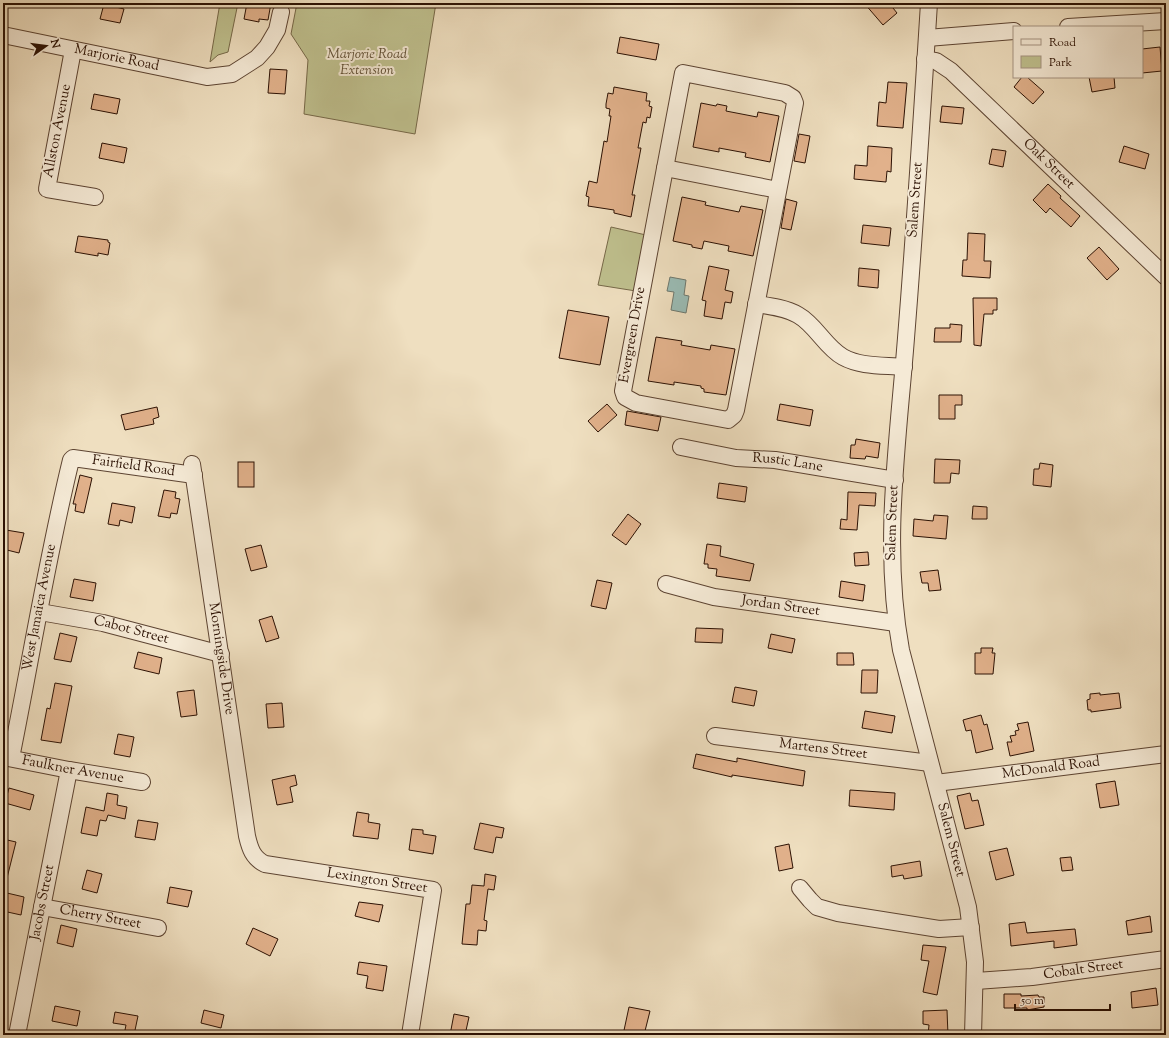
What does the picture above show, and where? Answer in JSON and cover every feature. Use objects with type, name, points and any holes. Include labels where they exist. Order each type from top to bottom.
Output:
[{"type":"street","name":"Salem Street","points":[[929,3],[895,480],[892,574],[896,623],[901,650],[972,926],[976,981],[973,1035]]},
{"type":"street","name":"Marjorie Road","points":[[3,35],[208,77],[232,74],[258,58],[267,47],[277,30],[281,12]]},
{"type":"street","points":[[1084,26],[1166,21]]},
{"type":"street","points":[[927,38],[1013,31]]},
{"type":"street","name":"Allston Avenue","points":[[74,50],[47,189],[95,197]]},
{"type":"street","name":"Oak Street","points":[[925,59],[936,61],[951,71],[1166,277]]},
{"type":"street","name":"Evergreen Drive","points":[[683,73],[785,94],[793,98],[794,108],[736,410],[731,418],[722,420],[650,406],[636,403],[625,397],[623,384],[665,168],[683,73]]},
{"type":"street","points":[[665,168],[778,190]]},
{"type":"street","points":[[756,304],[787,310],[799,315],[844,358],[868,364],[904,367]]},
{"type":"street","name":"Rustic Lane","points":[[681,447],[736,458],[775,460],[895,480]]},
{"type":"street","name":"Fairfield Road","points":[[73,458],[193,469]]},
{"type":"street","name":"West Jamaica Avenue","points":[[7,757],[40,612],[51,545],[71,460],[73,458]]},
{"type":"street","name":"Morningside Drive","points":[[193,469],[247,836],[252,853]]},
{"type":"street","name":"Jordan Street","points":[[666,584],[714,597],[896,623]]},
{"type":"street","name":"Cabot Street","points":[[40,612],[103,623],[221,654]]},
{"type":"street","name":"Martens Street","points":[[715,736],[930,763]]},
{"type":"street","name":"McDonald Road","points":[[936,783],[1166,754]]},
{"type":"street","name":"Faulkner Avenue","points":[[7,757],[69,770],[142,782]]},
{"type":"street","name":"Jacobs Street","points":[[17,1035],[69,770]]},
{"type":"street","name":"Lexington Street","points":[[252,853],[258,860],[265,864],[433,890],[410,1035]]},
{"type":"street","points":[[800,888],[817,907],[838,913],[939,929],[972,926]]},
{"type":"street","name":"Cherry Street","points":[[42,907],[158,928]]},
{"type":"street","name":"Cobalt Street","points":[[976,981],[1038,976],[1166,959]]},
{"type":"green space","points":[[220,3],[238,3],[228,52],[218,55],[210,62]]},
{"type":"green space","name":"Marjorie Road Extension","points":[[297,3],[436,3],[415,134],[304,114],[308,60],[291,34]]},
{"type":"green space","points":[[611,227],[646,235],[636,291],[598,285]]},
{"type":"water","points":[[670,277],[686,280],[684,295],[689,296],[686,313],[671,310],[674,292],[667,291]]},
{"type":"building","points":[[247,3],[271,3],[268,20],[259,19],[259,22],[244,19]]},
{"type":"building","points":[[864,3],[889,3],[897,13],[883,25]]},
{"type":"building","points":[[104,4],[124,9],[120,23],[100,19]]},
{"type":"building","points":[[620,37],[659,44],[656,60],[617,53]]},
{"type":"building","points":[[1160,47],[1162,71],[1143,73],[1143,49]]},
{"type":"building","points":[[270,69],[287,70],[285,94],[268,93]]},
{"type":"building","points":[[1021,78],[1028,78],[1044,92],[1033,104],[1014,87]]},
{"type":"building","points":[[1089,78],[1114,78],[1115,88],[1092,92]]},
{"type":"building","points":[[888,82],[907,83],[903,128],[877,126],[879,102],[886,103]]},
{"type":"building","points":[[614,87],[647,93],[646,101],[650,101],[649,106],[652,107],[650,118],[647,117],[646,123],[643,122],[638,148],[641,148],[632,195],[635,195],[631,217],[614,213],[614,210],[588,206],[589,197],[586,196],[589,181],[597,183],[604,141],[607,142],[611,116],[609,116],[610,109],[606,108],[606,104],[608,93],[613,94]]},
{"type":"building","points":[[94,94],[120,99],[117,114],[91,109]]},
{"type":"building","points":[[701,103],[716,106],[717,104],[727,106],[726,111],[757,117],[758,112],[779,116],[770,162],[745,157],[746,153],[719,148],[719,152],[693,147]]},
{"type":"building","points":[[942,106],[964,108],[962,124],[940,122]]},
{"type":"building","points":[[799,134],[810,136],[805,163],[794,161]]},
{"type":"building","points":[[102,143],[127,148],[124,163],[99,158]]},
{"type":"building","points":[[868,146],[892,148],[891,172],[887,171],[886,182],[854,179],[855,165],[867,166]]},
{"type":"building","points":[[1124,146],[1149,154],[1145,169],[1119,162]]},
{"type":"building","points":[[992,149],[1006,151],[1003,167],[989,164]]},
{"type":"building","points":[[1048,184],[1061,196],[1060,198],[1080,216],[1071,227],[1050,208],[1046,213],[1033,200]]},
{"type":"building","points":[[682,197],[706,202],[705,205],[739,212],[741,206],[763,210],[753,256],[728,251],[729,246],[704,241],[702,249],[673,241]]},
{"type":"building","points":[[786,199],[797,202],[791,230],[781,228]]},
{"type":"building","points":[[863,225],[891,228],[889,246],[861,243]]},
{"type":"building","points":[[968,233],[985,234],[984,261],[991,261],[990,278],[962,276],[963,260],[967,260]]},
{"type":"building","points":[[78,236],[108,240],[110,243],[108,255],[98,253],[98,256],[75,252]]},
{"type":"building","points":[[1099,247],[1119,269],[1107,280],[1087,258]]},
{"type":"building","points":[[709,266],[729,270],[725,290],[733,292],[731,303],[725,302],[722,319],[704,316],[706,301],[702,300]]},
{"type":"building","points":[[859,268],[879,270],[878,288],[858,286]]},
{"type":"building","points":[[973,298],[997,298],[997,310],[993,310],[993,314],[984,314],[981,346],[974,345]]},
{"type":"building","points":[[568,310],[609,317],[600,365],[559,358]]},
{"type":"building","points":[[950,324],[962,325],[961,342],[934,342],[935,328],[950,328]]},
{"type":"building","points":[[656,337],[682,341],[681,345],[710,350],[711,345],[735,349],[726,395],[704,392],[704,389],[701,388],[701,386],[674,382],[674,385],[648,381]]},
{"type":"building","points":[[939,395],[962,395],[962,405],[955,405],[955,419],[939,419]]},
{"type":"building","points":[[607,404],[617,415],[598,432],[588,421]]},
{"type":"building","points":[[780,404],[813,410],[810,426],[777,420]]},
{"type":"building","points":[[157,407],[159,417],[153,419],[154,424],[125,430],[121,415]]},
{"type":"building","points":[[627,411],[661,417],[658,431],[625,425]]},
{"type":"building","points":[[856,439],[880,443],[878,458],[866,456],[865,459],[850,458],[851,445],[855,445]]},
{"type":"building","points":[[935,459],[960,460],[959,474],[951,473],[950,483],[934,483]]},
{"type":"building","points":[[238,462],[254,462],[254,487],[238,487]]},
{"type":"building","points":[[1040,463],[1053,465],[1051,487],[1033,485],[1034,469],[1039,469]]},
{"type":"building","points":[[80,475],[92,478],[84,513],[75,511],[76,504],[73,504]]},
{"type":"building","points":[[719,483],[747,487],[745,502],[717,498]]},
{"type":"building","points":[[164,490],[176,492],[175,498],[180,499],[177,514],[171,513],[170,518],[158,516]]},
{"type":"building","points":[[848,492],[876,493],[875,506],[859,505],[857,530],[840,529],[841,519],[847,520]]},
{"type":"building","points":[[112,503],[135,507],[132,523],[120,520],[119,526],[108,524]]},
{"type":"building","points":[[973,506],[987,507],[987,519],[972,519]]},
{"type":"building","points":[[628,514],[641,524],[626,545],[612,535]]},
{"type":"building","points":[[934,515],[948,516],[946,539],[913,536],[914,519],[933,521]]},
{"type":"building","points":[[6,530],[24,533],[19,553],[3,549]]},
{"type":"building","points":[[707,544],[721,546],[720,556],[754,564],[750,581],[716,576],[717,569],[708,568],[708,564],[704,564]]},
{"type":"building","points":[[261,545],[267,567],[251,571],[245,549]]},
{"type":"building","points":[[868,552],[869,565],[855,566],[854,553]]},
{"type":"building","points":[[938,570],[941,590],[929,591],[928,583],[922,583],[920,572]]},
{"type":"building","points":[[74,579],[96,583],[93,601],[70,597]]},
{"type":"building","points":[[597,580],[612,583],[606,609],[591,606]]},
{"type":"building","points":[[841,581],[865,585],[863,601],[839,597]]},
{"type":"building","points":[[272,616],[279,638],[266,642],[259,620]]},
{"type":"building","points":[[696,628],[723,629],[722,643],[695,642]]},
{"type":"building","points":[[60,633],[77,637],[71,662],[54,659]]},
{"type":"building","points":[[771,634],[795,639],[792,653],[768,648]]},
{"type":"building","points":[[981,648],[993,648],[992,653],[995,653],[993,674],[975,674],[975,653],[981,653]]},
{"type":"building","points":[[138,652],[162,658],[159,674],[134,668]]},
{"type":"building","points":[[837,653],[853,653],[854,665],[837,665]]},
{"type":"building","points":[[862,670],[878,670],[877,693],[861,693]]},
{"type":"building","points":[[55,683],[72,686],[61,743],[41,740],[47,708],[50,709]]},
{"type":"building","points":[[735,687],[757,691],[754,706],[732,702]]},
{"type":"building","points":[[194,690],[197,715],[181,717],[177,692]]},
{"type":"building","points":[[1100,693],[1100,695],[1119,693],[1121,708],[1091,712],[1091,710],[1088,710],[1087,700],[1090,699],[1090,694]]},
{"type":"building","points":[[282,703],[284,727],[268,728],[266,704]]},
{"type":"building","points":[[865,711],[895,716],[892,733],[862,728]]},
{"type":"building","points":[[981,715],[984,725],[987,724],[993,749],[976,753],[971,730],[966,731],[963,720]]},
{"type":"building","points":[[1028,722],[1034,751],[1010,756],[1007,742],[1012,742],[1010,736],[1016,735],[1015,731],[1019,730],[1017,724]]},
{"type":"building","points":[[118,734],[134,737],[130,757],[114,754]]},
{"type":"building","points":[[696,754],[737,762],[737,758],[805,771],[803,786],[732,775],[732,777],[693,768]]},
{"type":"building","points":[[295,775],[297,785],[290,787],[293,802],[277,805],[272,780]]},
{"type":"building","points":[[1115,781],[1119,805],[1100,808],[1096,784]]},
{"type":"building","points":[[9,788],[34,795],[30,810],[5,803]]},
{"type":"building","points":[[850,790],[895,793],[894,810],[849,806]]},
{"type":"building","points":[[107,793],[118,795],[117,805],[127,807],[125,819],[108,815],[106,821],[100,820],[97,836],[81,833],[86,807],[104,811]]},
{"type":"building","points":[[970,793],[972,801],[978,800],[984,825],[965,829],[957,796]]},
{"type":"building","points":[[357,812],[369,814],[368,822],[380,824],[378,839],[353,836]]},
{"type":"building","points":[[138,820],[158,823],[155,840],[135,837]]},
{"type":"building","points":[[480,823],[504,828],[502,838],[496,837],[493,853],[474,849]]},
{"type":"building","points":[[412,829],[423,830],[423,834],[436,836],[433,854],[409,850]]},
{"type":"building","points":[[3,839],[16,842],[7,878],[3,877]]},
{"type":"building","points":[[789,844],[793,868],[779,871],[775,847]]},
{"type":"building","points":[[1007,848],[1014,875],[996,880],[989,852]]},
{"type":"building","points":[[1071,857],[1073,870],[1062,871],[1060,858]]},
{"type":"building","points":[[920,861],[922,876],[904,879],[903,875],[892,877],[891,866]]},
{"type":"building","points":[[87,870],[102,874],[97,893],[82,889]]},
{"type":"building","points":[[485,874],[496,876],[494,890],[488,889],[484,920],[487,921],[486,931],[478,930],[477,945],[462,944],[466,904],[470,904],[472,885],[484,886]]},
{"type":"building","points":[[170,887],[192,891],[188,907],[167,903]]},
{"type":"building","points":[[7,893],[24,897],[21,915],[3,911]]},
{"type":"building","points":[[359,902],[383,905],[379,922],[355,916]]},
{"type":"building","points":[[1150,916],[1152,932],[1128,935],[1126,921]]},
{"type":"building","points":[[1025,922],[1027,933],[1075,929],[1077,945],[1054,948],[1054,941],[1011,946],[1009,924]]},
{"type":"building","points":[[61,925],[77,929],[73,947],[57,943]]},
{"type":"building","points":[[253,928],[278,939],[270,956],[246,944]]},
{"type":"building","points":[[923,945],[946,947],[937,995],[923,992],[929,961],[921,960]]},
{"type":"building","points":[[359,962],[387,966],[383,991],[366,988],[368,976],[357,974]]},
{"type":"building","points":[[1156,988],[1158,1005],[1132,1008],[1131,992]]},
{"type":"building","points":[[1004,994],[1021,994],[1021,996],[1038,995],[1039,997],[1044,997],[1044,1007],[1027,1010],[1027,1008],[1004,1008]]},
{"type":"building","points":[[55,1006],[80,1011],[77,1026],[52,1021]]},
{"type":"building","points":[[629,1007],[650,1011],[644,1035],[623,1035]]},
{"type":"building","points":[[204,1010],[224,1015],[221,1028],[201,1023]]},
{"type":"building","points":[[947,1010],[948,1035],[928,1035],[929,1025],[923,1024],[923,1011]]},
{"type":"building","points":[[115,1012],[138,1016],[134,1035],[124,1035],[126,1025],[113,1023]]},
{"type":"building","points":[[454,1014],[469,1017],[465,1035],[450,1035]]}]
